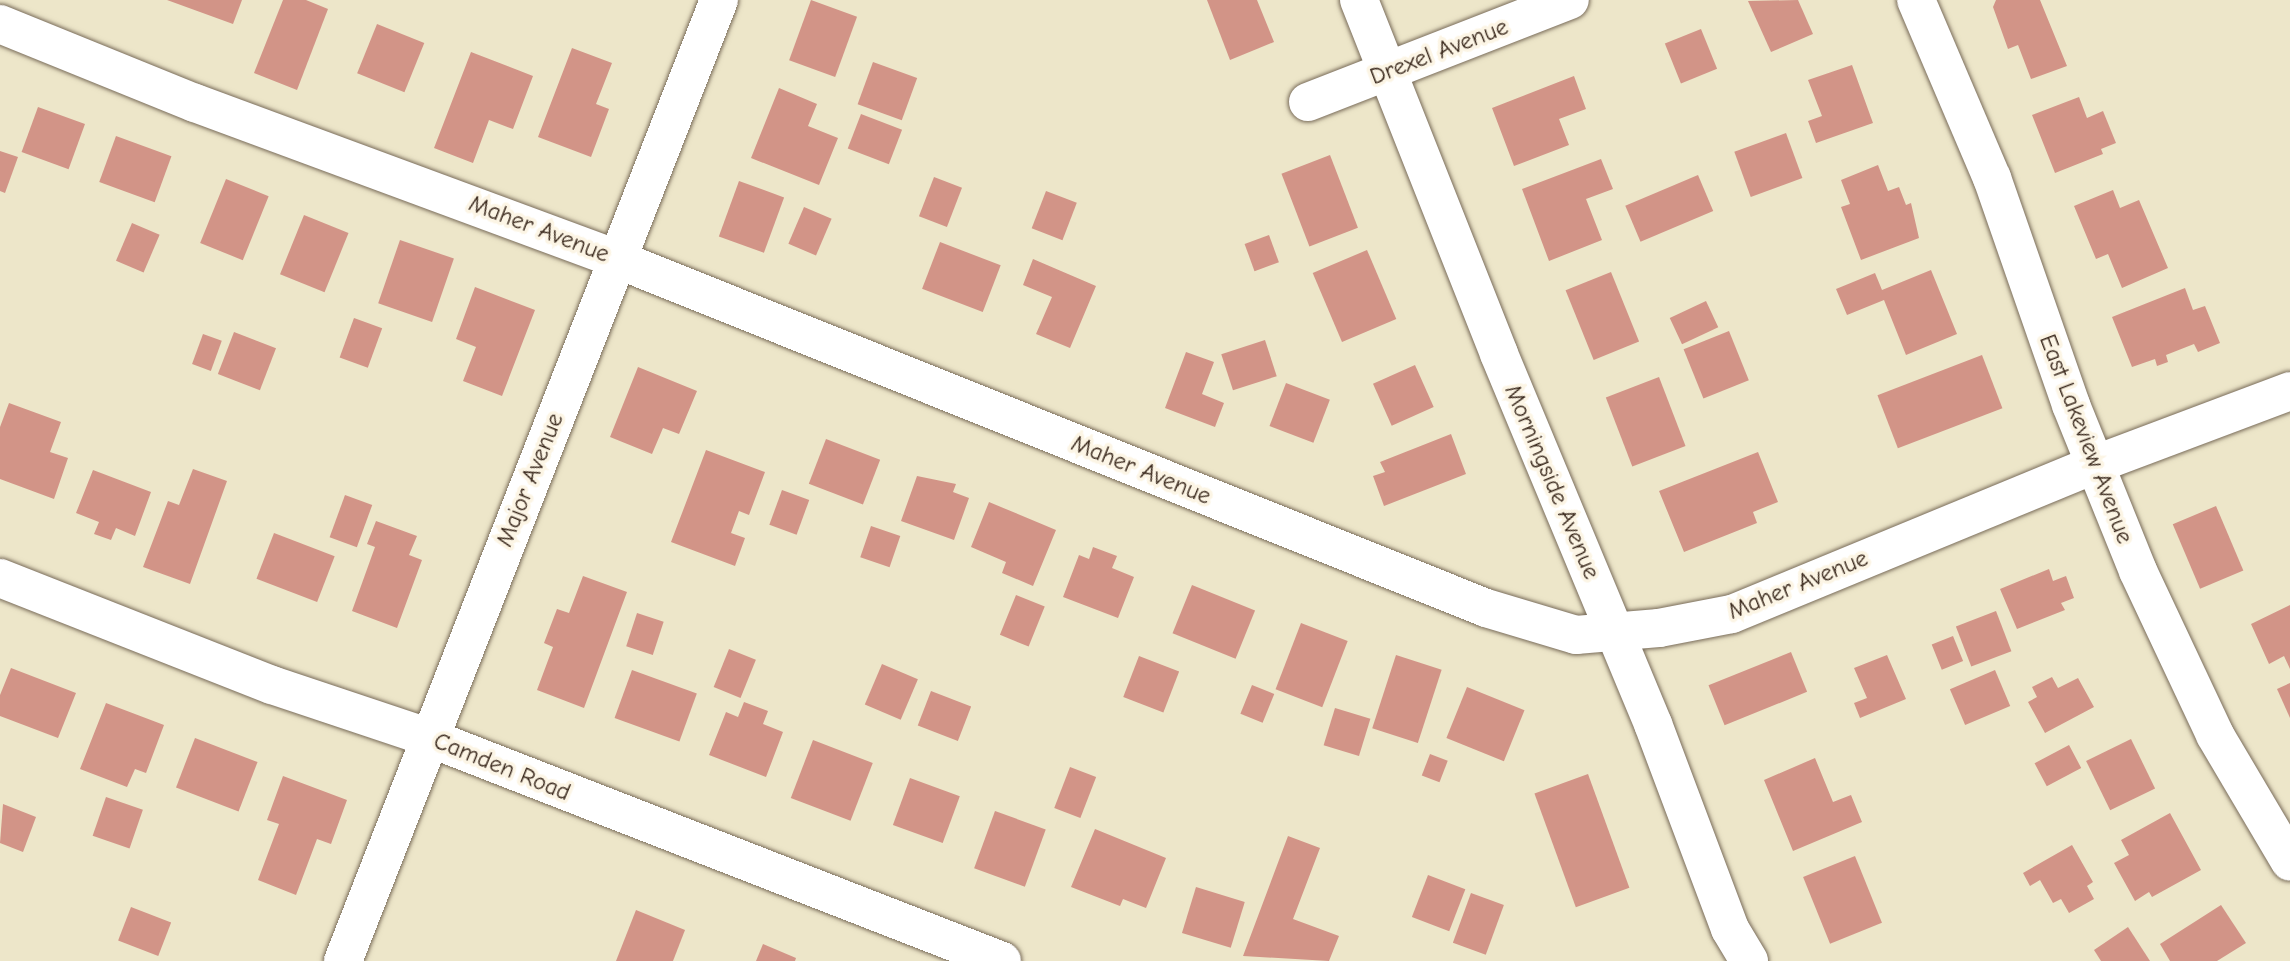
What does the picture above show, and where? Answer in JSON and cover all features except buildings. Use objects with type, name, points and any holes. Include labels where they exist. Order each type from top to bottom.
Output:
[{"type":"street","name":"Major Avenue","points":[[343,961],[614,258],[719,0]]},
{"type":"street","name":"Morningside Avenue","points":[[1359,0],[1616,634],[1730,929],[1749,961]]},
{"type":"street","name":"Drexel Avenue","points":[[1308,102],[1570,0]]},
{"type":"street","name":"East Lakeview Avenue","points":[[1916,0],[1992,178],[2066,391],[2138,571],[2215,735],[2290,862]]},
{"type":"street","name":"Maher Avenue","points":[[0,24],[195,103],[614,258],[1486,608],[1576,635],[1616,634],[1732,614],[2096,464],[2290,391]]},
{"type":"street","name":"Camden Road","points":[[0,578],[272,685],[427,737],[1002,961]]}]
